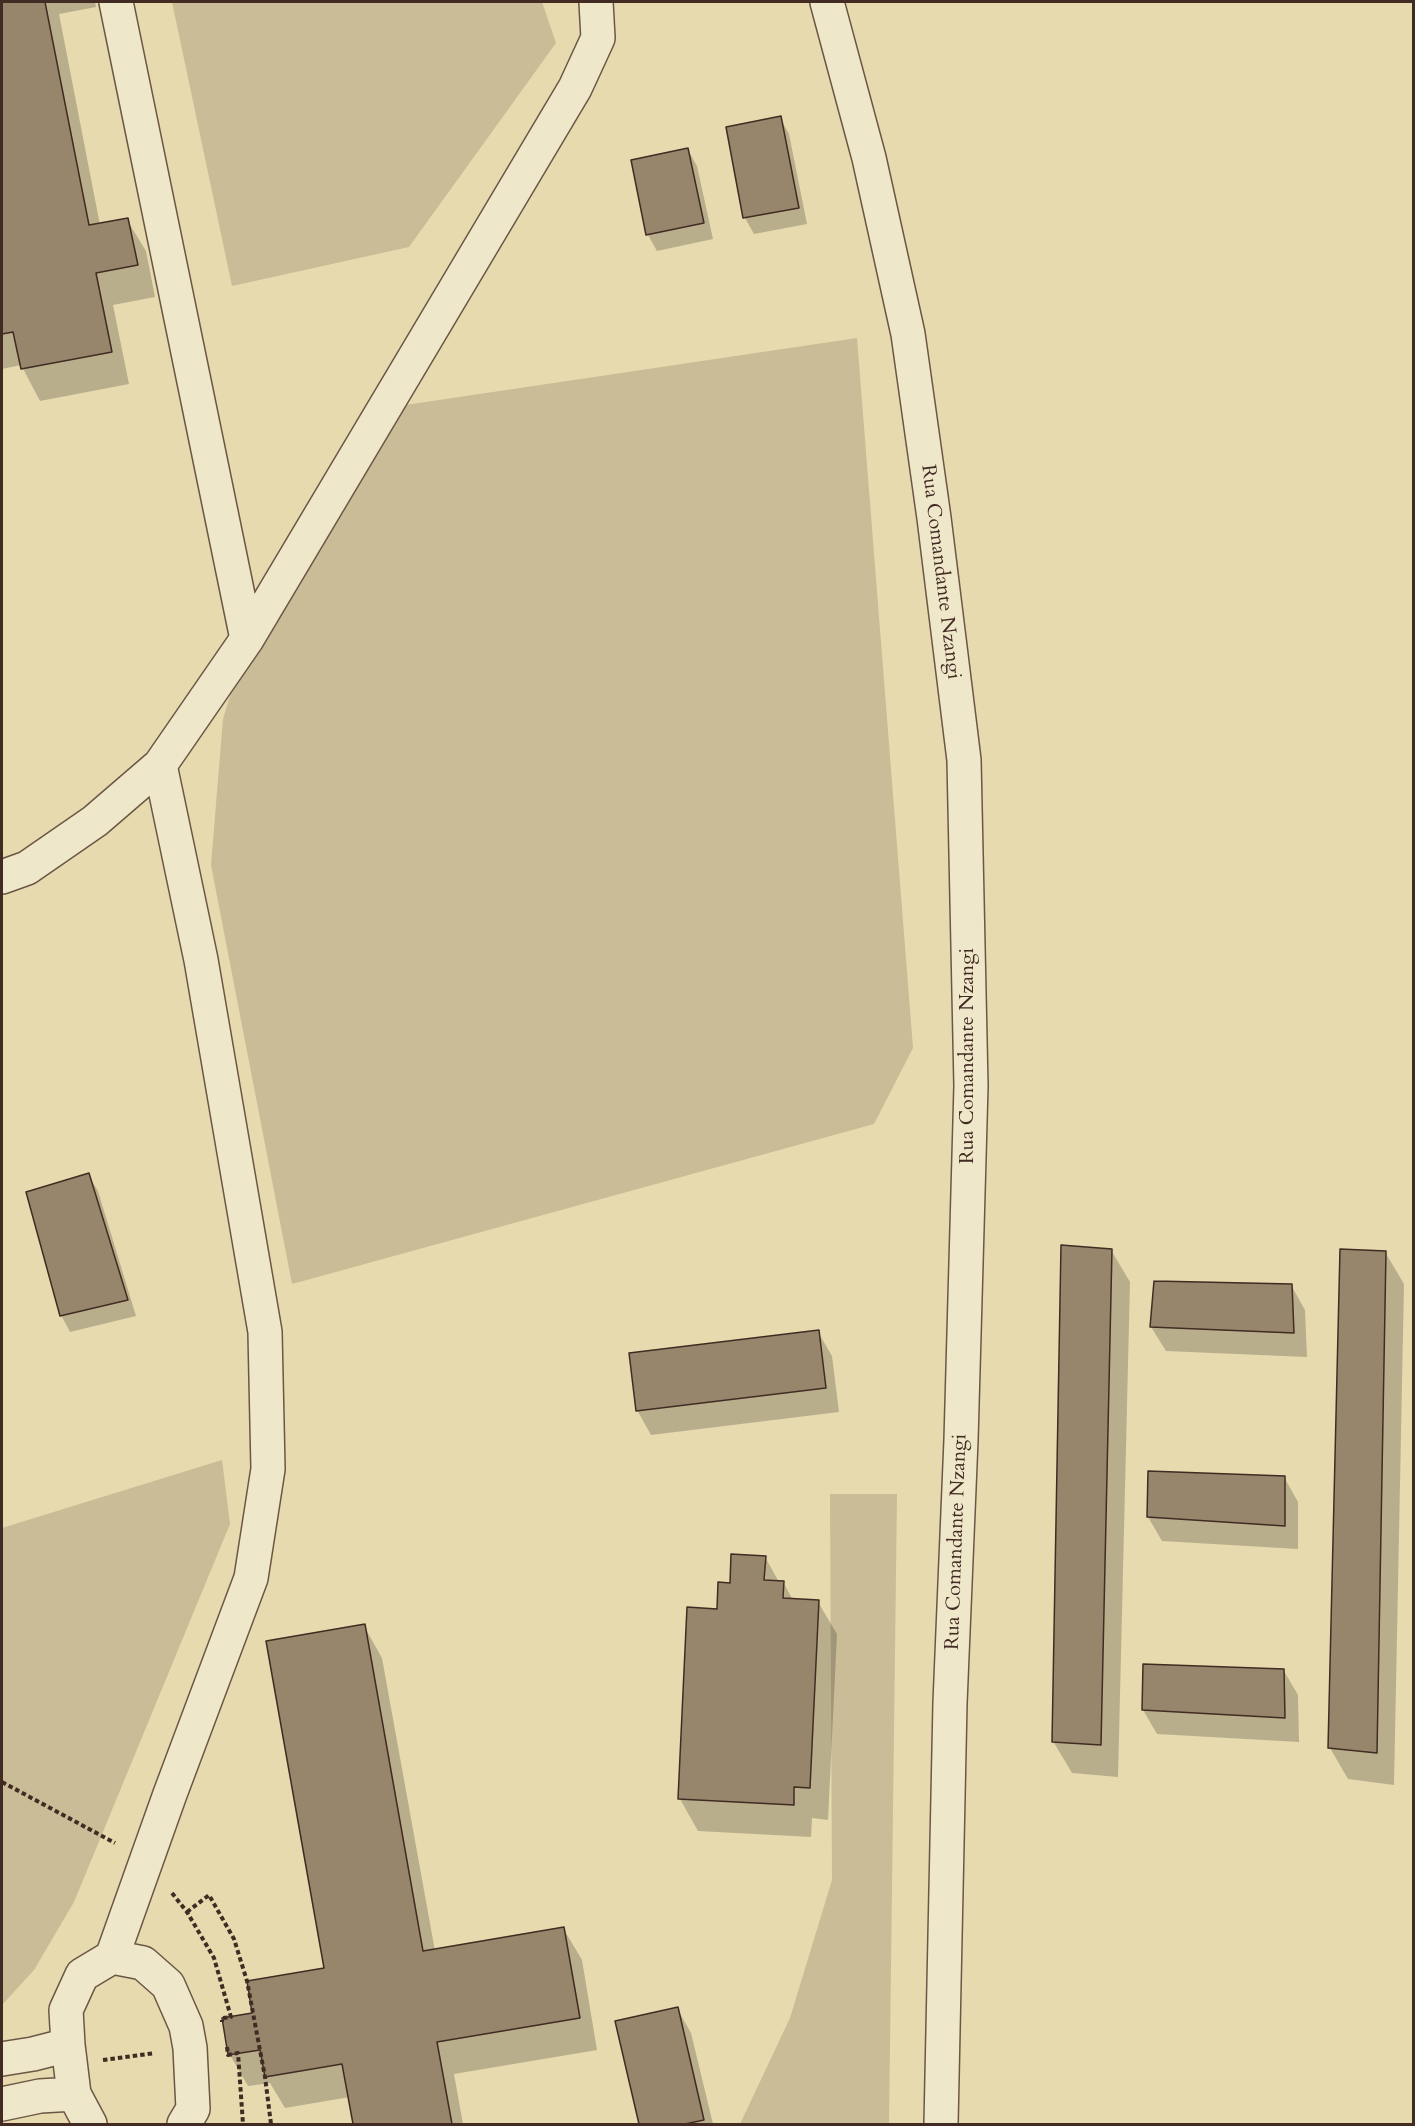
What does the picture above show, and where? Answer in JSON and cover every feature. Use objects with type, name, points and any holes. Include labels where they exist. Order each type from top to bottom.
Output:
[{"type":"street","points":[[116,2],[247,639]]},
{"type":"street","points":[[2,877],[27,867],[95,821],[160,765],[247,639],[574,88],[598,38],[596,2]]},
{"type":"street","name":"Rua Comandante Nzangi","points":[[827,2],[869,158],[908,333],[934,518],[963,759],[971,1086],[961,1440],[949,1738],[941,2124]]},
{"type":"street","points":[[90,2124],[71,2068],[66,2010],[82,1975],[112,1957],[251,1578],[268,1469],[265,1332],[201,960],[160,765]]},
{"type":"street","points":[[112,1957],[142,1963],[168,1985],[186,2026],[190,2048],[193,2109],[184,2124]]},
{"type":"street","points":[[17,2057],[71,2068]]},
{"type":"street","points":[[17,2057],[40,2096]]},
{"type":"street","points":[[2,2104],[40,2096],[71,2068]]},
{"type":"path","points":[[2,1782],[146,1861]]},
{"type":"path","points":[[223,2028],[222,2018],[231,2017],[227,1998],[214,1958],[187,1912],[209,1895],[234,1939],[247,1981],[265,2077],[271,2124]]},
{"type":"path","points":[[225,2037],[228,2055],[238,2054],[243,2124]]},
{"type":"path","points":[[71,2068],[190,2048]]},
{"type":"shaded area","points":[[172,2],[542,2],[556,43],[409,247],[232,286]]},
{"type":"shaded area","points":[[857,338],[913,1048],[874,1124],[292,1284],[211,865],[223,719],[247,639],[385,408]]},
{"type":"shaded area","points":[[222,1460],[230,1524],[74,1902],[34,1970],[2,2005],[2,1528]]},
{"type":"shaded area","points":[[830,1494],[897,1494],[889,2124],[740,2124],[790,2018],[832,1880]]},
{"type":"building","points":[[2,2],[45,2],[89,225],[128,218],[138,265],[96,273],[112,352],[21,369],[13,332],[2,334]]},
{"type":"building","points":[[781,116],[799,208],[743,218],[726,127]]},
{"type":"building","points":[[688,148],[704,223],[646,235],[631,160]]},
{"type":"building","points":[[89,1173],[128,1300],[60,1316],[26,1192]]},
{"type":"building","points":[[1061,1245],[1112,1249],[1101,1745],[1052,1742]]},
{"type":"building","points":[[1340,1249],[1386,1251],[1377,1753],[1328,1748]]},
{"type":"building","points":[[1154,1281],[1292,1284],[1294,1333],[1150,1327]]},
{"type":"building","points":[[819,1330],[826,1388],[636,1411],[629,1353]]},
{"type":"building","points":[[1148,1471],[1285,1476],[1285,1526],[1147,1517]]},
{"type":"building","points":[[731,1554],[766,1556],[764,1580],[784,1581],[783,1598],[819,1600],[810,1788],[794,1787],[794,1805],[678,1799],[687,1607],[717,1609],[718,1582],[730,1583]]},
{"type":"building","points":[[365,1624],[423,1951],[564,1927],[580,2018],[437,2042],[452,2124],[353,2124],[342,2064],[265,2077],[260,2050],[228,2055],[222,2018],[252,2013],[247,1981],[324,1968],[266,1641]]},
{"type":"building","points":[[1143,1664],[1284,1669],[1285,1718],[1142,1710]]},
{"type":"building","points":[[678,2007],[704,2120],[685,2124],[639,2124],[615,2021]]}]
